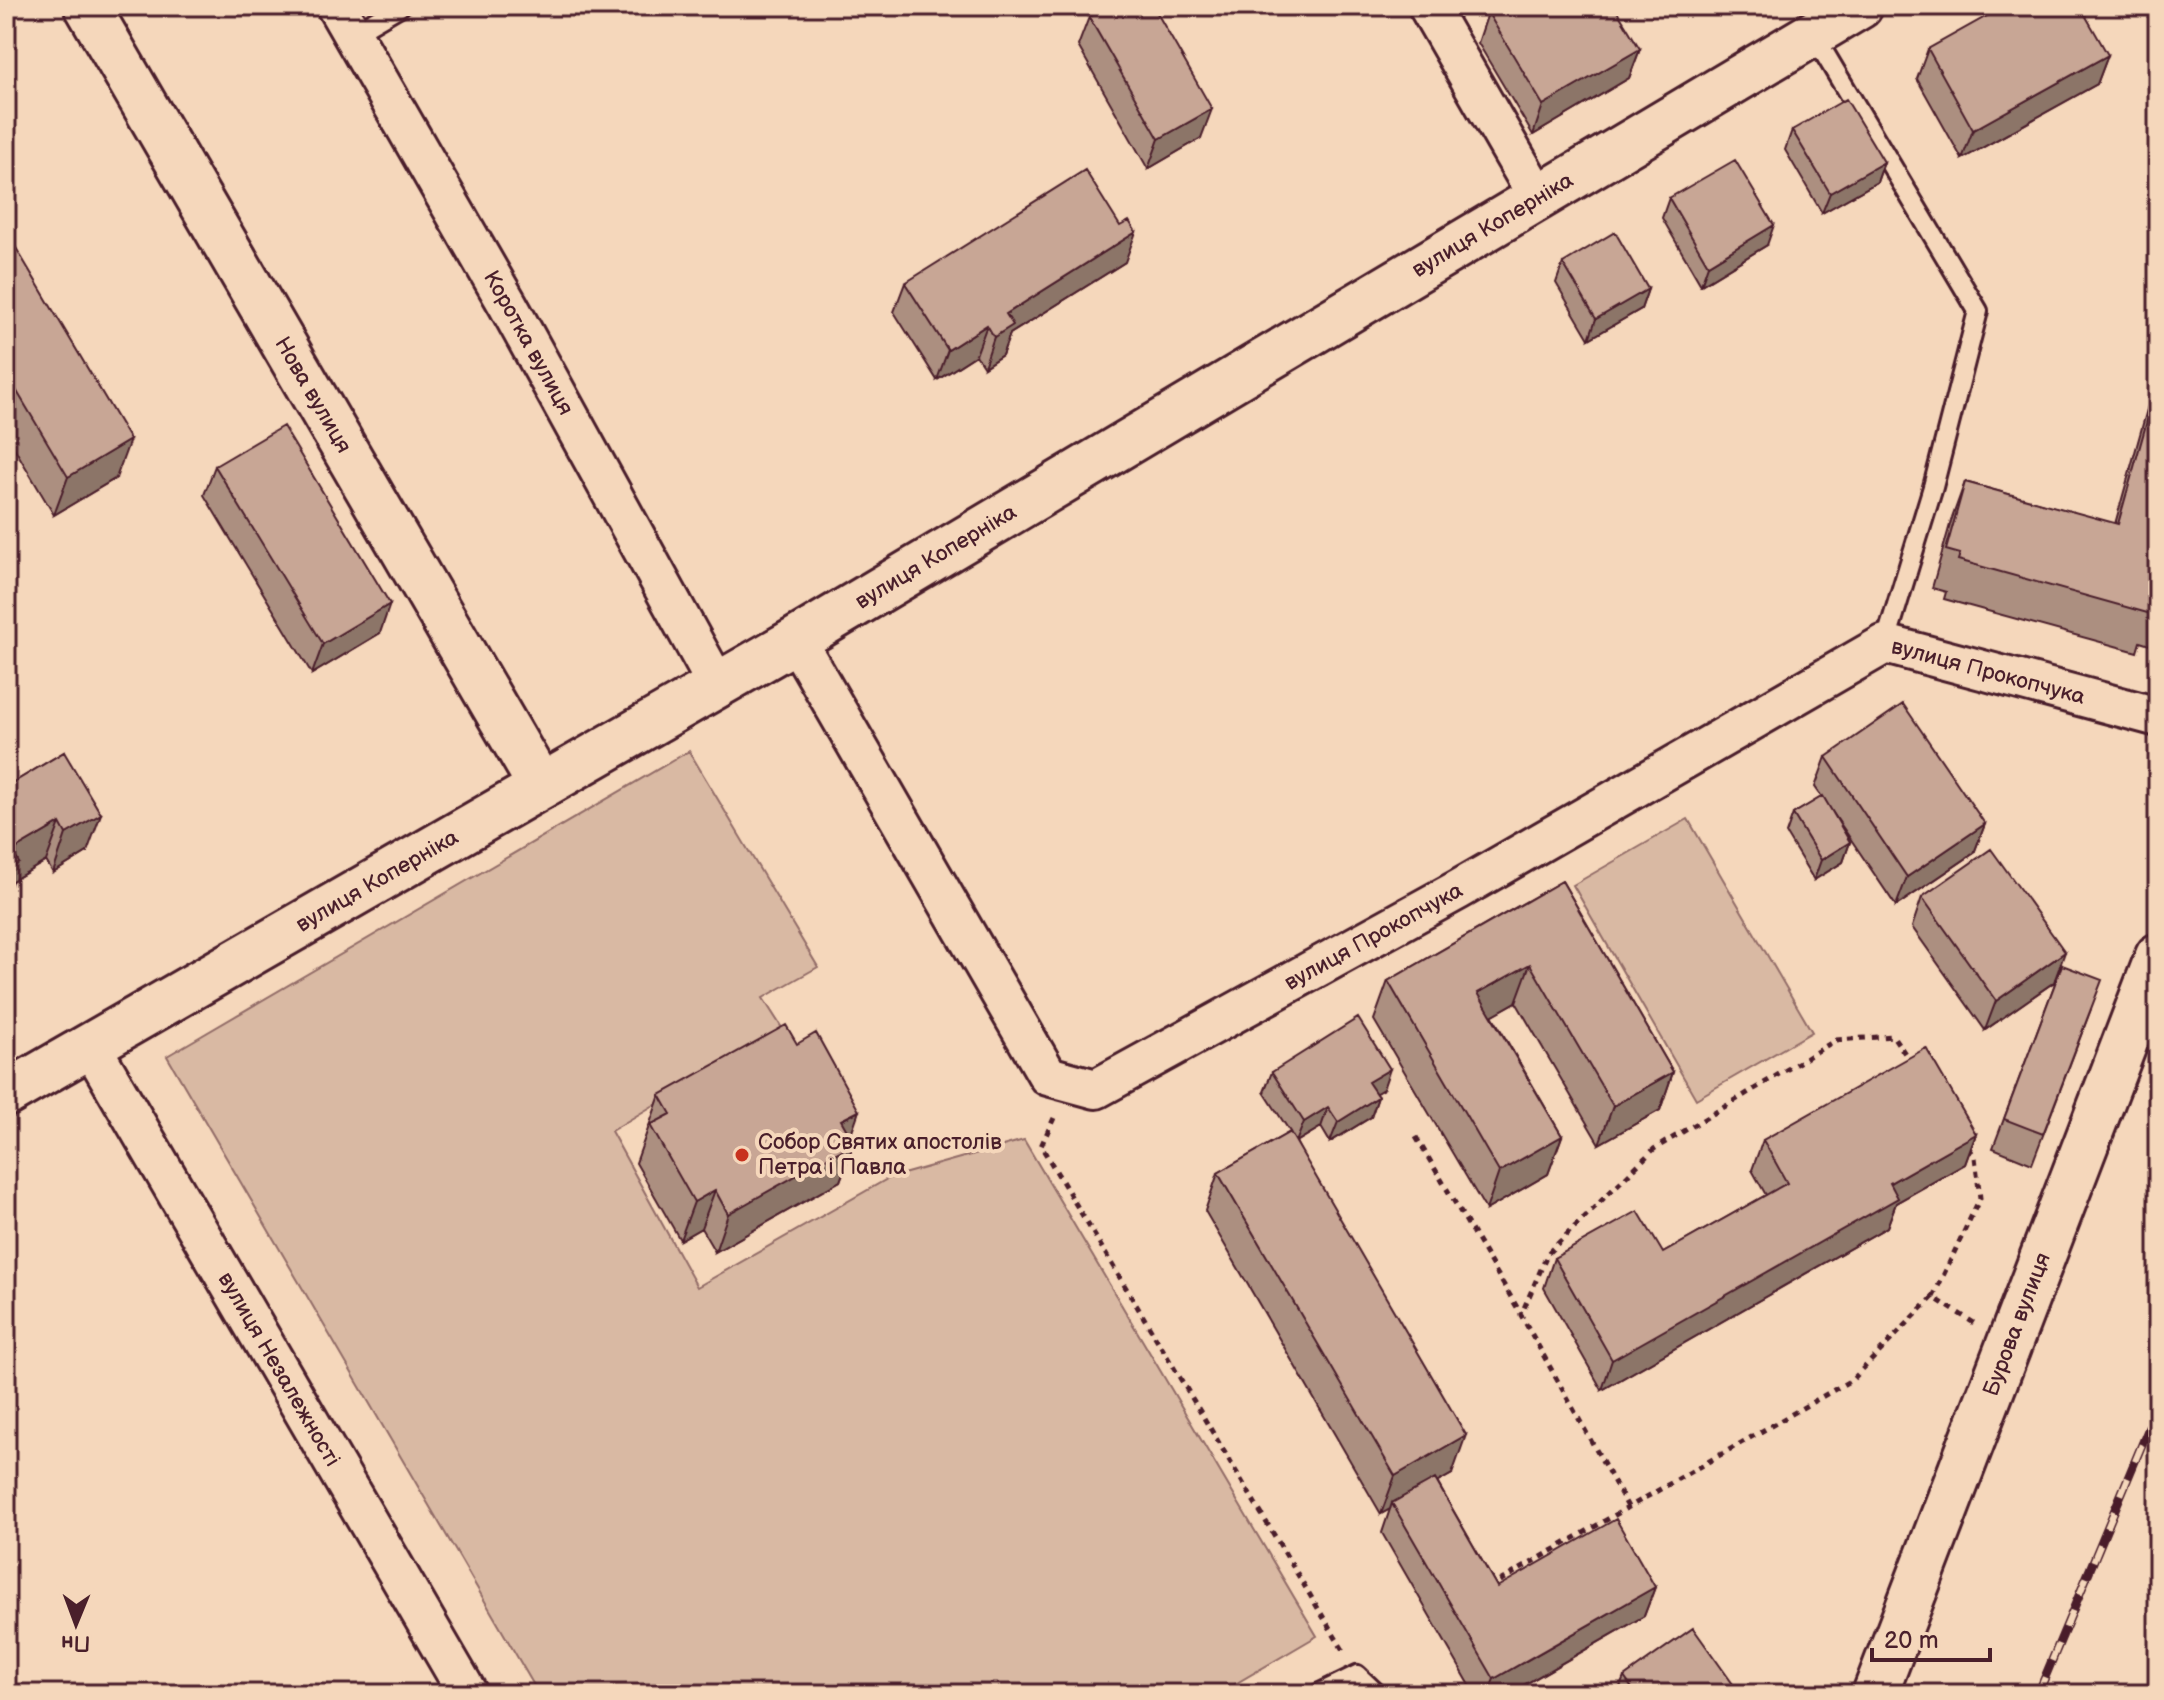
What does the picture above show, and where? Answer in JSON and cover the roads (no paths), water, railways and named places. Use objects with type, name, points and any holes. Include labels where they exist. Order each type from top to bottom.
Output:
[{"type":"main road","name":"Нова вулиця","points":[[87,6],[540,785]]},
{"type":"main road","name":"вулиця Коперніка","points":[[6,1094],[716,683],[796,640],[1860,6]]},
{"type":"main road","name":"Бурова вулиця","points":[[1875,1694],[2158,956]]},
{"type":"street","points":[[1428,6],[1538,197]]},
{"type":"street","name":"Коротка вулиця","points":[[344,20],[508,305],[716,683]]},
{"type":"street","name":"вулиця Прокопчука","points":[[796,640],[1048,1076],[1096,1089],[1458,890],[1885,644],[2158,717]]},
{"type":"street","name":"вулиця Незалежності","points":[[91,1046],[468,1694]]},
{"type":"lane","points":[[344,20],[400,6]]},
{"type":"lane","points":[[1813,34],[1978,311],[1933,487],[1885,644]]},
{"type":"lane","points":[[1318,1694],[1357,1675],[1377,1694]]},
{"type":"railway","points":[[2038,1694],[2158,1406]]},
{"type":"place","name":"Собор Святих апостолів Петра і Павла","points":[[742,1155]]}]
